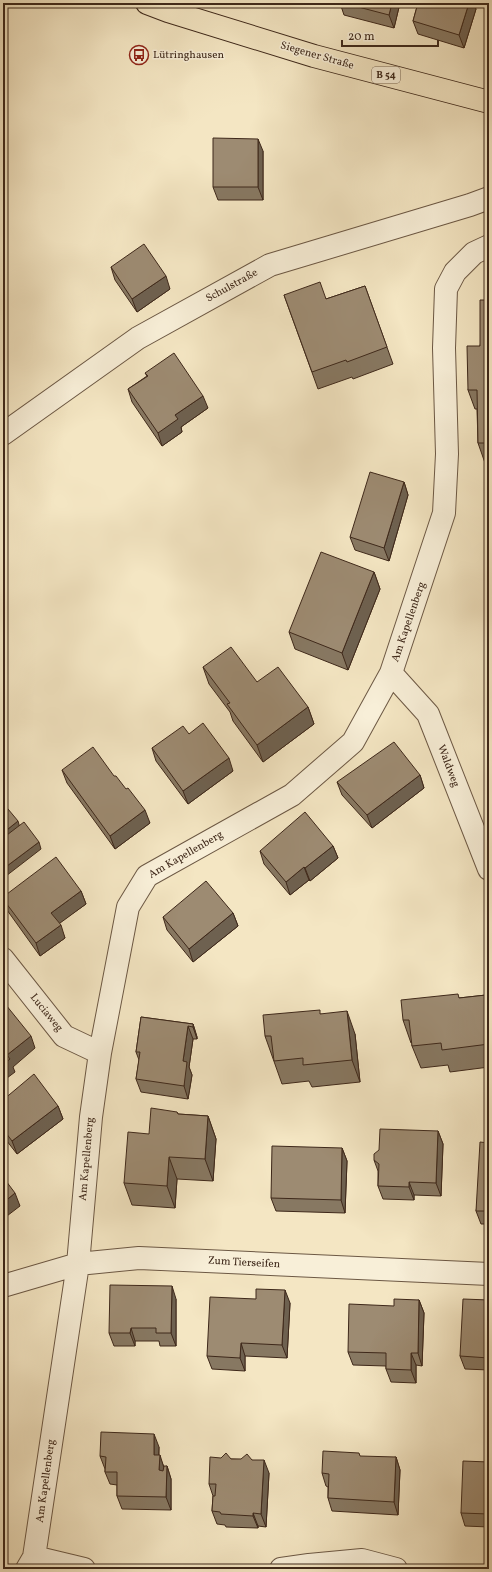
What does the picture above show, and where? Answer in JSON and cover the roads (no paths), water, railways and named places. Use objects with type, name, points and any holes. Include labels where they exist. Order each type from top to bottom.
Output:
[{"type":"main road","name":"Siegener Straße","points":[[147,3],[168,12],[314,56],[489,102]]},
{"type":"street","name":"Schulstraße","points":[[3,434],[138,338],[270,265],[489,198]]},
{"type":"street","name":"Am Kapellenberg","points":[[31,1563],[78,1264],[91,1117],[100,1053],[128,907],[147,876],[292,794],[353,742],[391,673],[444,513],[447,454],[444,348],[446,289],[455,272],[474,253],[489,246]]},
{"type":"street","name":"Waldweg","points":[[391,673],[428,714],[489,870]]},
{"type":"street","name":"Luciaweg","points":[[3,959],[64,1036],[100,1053]]},
{"type":"street","name":"Zum Tierseifen","points":[[3,1286],[78,1264],[139,1258],[489,1274]]},
{"type":"street","points":[[281,1569],[362,1560],[396,1569]]},
{"type":"street","points":[[31,1563],[84,1569]]},
{"type":"place","name":"Lütringhausen","points":[[139,55]]}]
